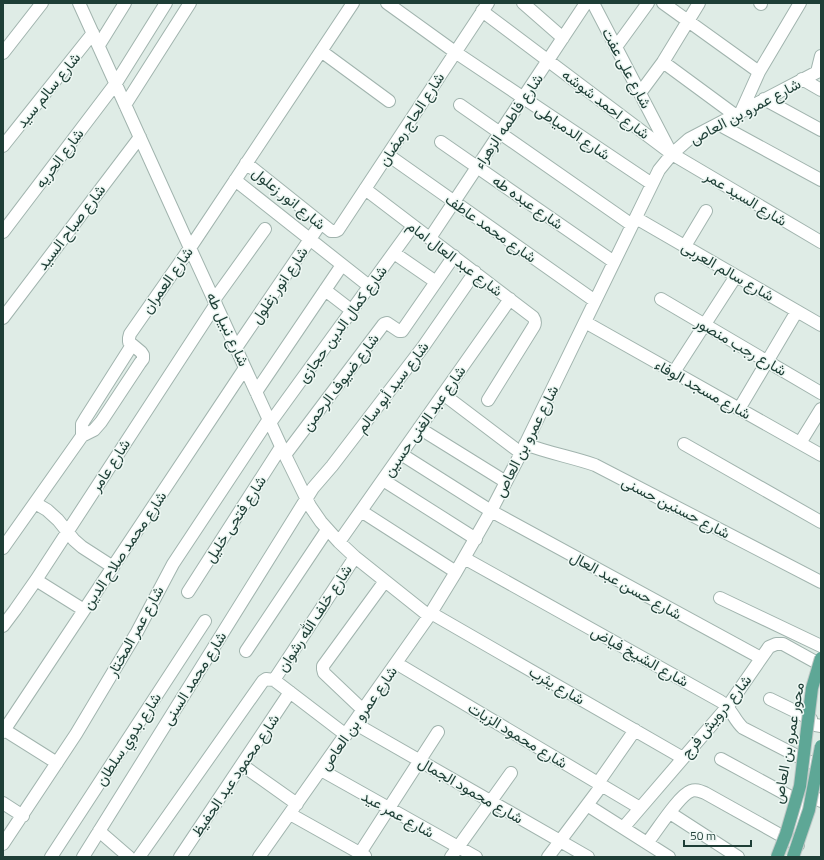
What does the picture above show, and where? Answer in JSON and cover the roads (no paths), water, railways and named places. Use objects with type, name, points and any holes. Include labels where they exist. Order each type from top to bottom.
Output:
[{"type":"main road","name":"محور عمرو بن العاص","points":[[778,857],[800,786],[812,688],[821,658]]},
{"type":"main road","points":[[792,857],[808,810],[821,746]]},
{"type":"street","points":[[3,53],[42,3]]},
{"type":"street","points":[[99,46],[125,3]]},
{"type":"street","name":"شارع الحريه","points":[[3,232],[116,83],[166,3]]},
{"type":"street","points":[[125,105],[190,3]]},
{"type":"street","name":"شارع العمران","points":[[132,345],[129,342],[130,334],[190,248],[353,3]]},
{"type":"street","name":"شارع الدمياطى","points":[[387,3],[455,52],[652,184]]},
{"type":"street","points":[[523,3],[563,38]]},
{"type":"street","name":"شارع فاطمه الزهراء","points":[[430,238],[586,3]]},
{"type":"street","name":"شارع على عفت","points":[[593,3],[672,154]]},
{"type":"street","points":[[616,47],[648,3]]},
{"type":"street","points":[[663,3],[759,72]]},
{"type":"street","points":[[640,93],[663,62],[699,3]]},
{"type":"street","points":[[663,62],[738,113],[759,72],[800,3]]},
{"type":"street","name":"شارع نبيل طه","points":[[81,4],[190,248],[283,451],[310,506],[327,530],[355,557],[430,615]]},
{"type":"street","name":"شارع الحاج رمضان","points":[[333,231],[338,230],[485,7]]},
{"type":"street","name":"شارع احمد شوشه","points":[[485,7],[549,60],[672,154]]},
{"type":"street","name":"شارع سالم سيد","points":[[3,146],[93,33]]},
{"type":"street","points":[[321,51],[389,101]]},
{"type":"street","points":[[819,71],[821,56]]},
{"type":"street","name":"شارع عمرو بن العاص","points":[[259,857],[430,615],[476,539],[523,448],[659,170],[672,154],[689,139],[819,71]]},
{"type":"street","points":[[802,80],[821,90]]},
{"type":"street","points":[[764,100],[821,130]]},
{"type":"street","name":"شارع سالم العربى","points":[[460,106],[634,221],[685,246],[821,325]]},
{"type":"street","points":[[718,124],[821,180]]},
{"type":"street","name":"شارع صباح السيد","points":[[3,318],[140,137]]},
{"type":"street","name":"شارع عبده طه","points":[[441,142],[614,262]]},
{"type":"street","name":"شارع السيد عمر","points":[[672,154],[821,242]]},
{"type":"street","name":"شارع محمد عاطف","points":[[388,155],[595,301]]},
{"type":"street","name":"شارع انور زعلول","points":[[246,163],[331,231],[333,231]]},
{"type":"street","points":[[235,180],[369,286]]},
{"type":"street","name":"شارع عبد العال امام","points":[[365,189],[454,256],[535,320],[536,323],[532,330],[488,400]]},
{"type":"street","points":[[685,246],[706,211]]},
{"type":"street","name":"شارع انور زغلول","points":[[236,348],[321,223]]},
{"type":"street","name":"شارع كمال الدين حجازى","points":[[270,421],[413,226]]},
{"type":"street","name":"شارع عامر","points":[[3,626],[36,580],[215,302],[265,229]]},
{"type":"street","points":[[394,252],[436,282],[454,256]]},
{"type":"street","points":[[256,392],[342,265]]},
{"type":"street","name":"شارع سيد أبو سالم","points":[[307,499],[313,488],[328,471],[423,347],[474,272]]},
{"type":"street","points":[[674,372],[736,276]]},
{"type":"street","name":"شارع ضيوف الرحمن","points":[[283,451],[384,324],[389,324],[399,332],[403,330],[436,282]]},
{"type":"street","points":[[325,290],[351,310]]},
{"type":"street","name":"شارع رجب منصور","points":[[661,299],[821,393]]},
{"type":"street","name":"شارع عبد الغنى حسين","points":[[339,542],[510,300]]},
{"type":"street","points":[[739,409],[797,311]]},
{"type":"street","name":"شارع مسجد الوفاء","points":[[585,322],[821,455]]},
{"type":"street","points":[[3,548],[82,436],[90,433],[98,427],[143,359],[141,352],[132,345],[82,424],[82,436]]},
{"type":"street","name":"شارع محمد صلاح الدين","points":[[3,730],[245,368]]},
{"type":"street","name":"شارع حسنين حسنى","points":[[443,394],[523,448],[544,451],[595,465],[821,582]]},
{"type":"street","points":[[800,444],[821,409]]},
{"type":"street","name":"شارع عمر المختار","points":[[3,844],[76,734],[133,638],[173,564],[270,421]]},
{"type":"street","points":[[419,428],[506,482]]},
{"type":"street","points":[[684,444],[821,522]]},
{"type":"street","name":"شارع فتحى خليل","points":[[188,592],[283,451]]},
{"type":"street","name":"شارع حسن عبد العال","points":[[401,454],[491,511],[762,658]]},
{"type":"street","points":[[382,480],[476,539]]},
{"type":"street","name":"شارع محمد السنى","points":[[83,857],[307,499]]},
{"type":"street","points":[[34,503],[47,510],[58,520],[74,540],[82,547],[113,567]]},
{"type":"street","points":[[361,510],[456,572]]},
{"type":"street","points":[[246,650],[327,530]]},
{"type":"street","name":"شارع خلف الله رشوان","points":[[274,680],[355,557]]},
{"type":"street","name":"شارع الشيخ فياض","points":[[464,558],[720,701],[728,706],[743,728],[821,766]]},
{"type":"street","points":[[36,580],[84,610]]},
{"type":"street","points":[[363,710],[324,673],[323,666],[385,581]]},
{"type":"street","points":[[720,598],[821,646]]},
{"type":"street","name":"شارع يثرب","points":[[430,615],[683,758]]},
{"type":"street","name":"شارع بدوي سلطان","points":[[51,857],[205,621]]},
{"type":"street","name":"شارع درويش فرج","points":[[622,828],[728,706],[769,647],[783,644],[821,672]]},
{"type":"street","name":"شارع محمود الزيات","points":[[396,663],[640,808]]},
{"type":"street","points":[[778,857],[795,847],[801,816],[821,672]]},
{"type":"street","points":[[139,857],[260,683],[266,679],[274,680],[346,735]]},
{"type":"street","name":"شارع محمود عبد الحفيظ","points":[[180,857],[290,692]]},
{"type":"street","points":[[770,699],[814,723]]},
{"type":"street","name":"شارع محمود الجمال","points":[[354,723],[588,857]]},
{"type":"street","points":[[3,730],[57,763]]},
{"type":"street","points":[[548,857],[587,806],[635,730]]},
{"type":"street","points":[[290,814],[363,855],[389,808],[438,732]]},
{"type":"street","points":[[721,759],[803,797],[821,801]]},
{"type":"street","points":[[242,765],[297,804]]},
{"type":"street","name":"شارع عمر عيد","points":[[321,770],[476,857]]},
{"type":"street","points":[[451,857],[510,773]]},
{"type":"street","points":[[651,850],[670,813],[684,795],[691,791],[697,790],[706,793],[795,847]]},
{"type":"street","points":[[3,803],[23,816]]},
{"type":"street","points":[[587,806],[622,828],[651,850],[669,857]]},
{"type":"street","points":[[670,813],[738,857]]},
{"type":"street","points":[[99,831],[129,857]]}]
